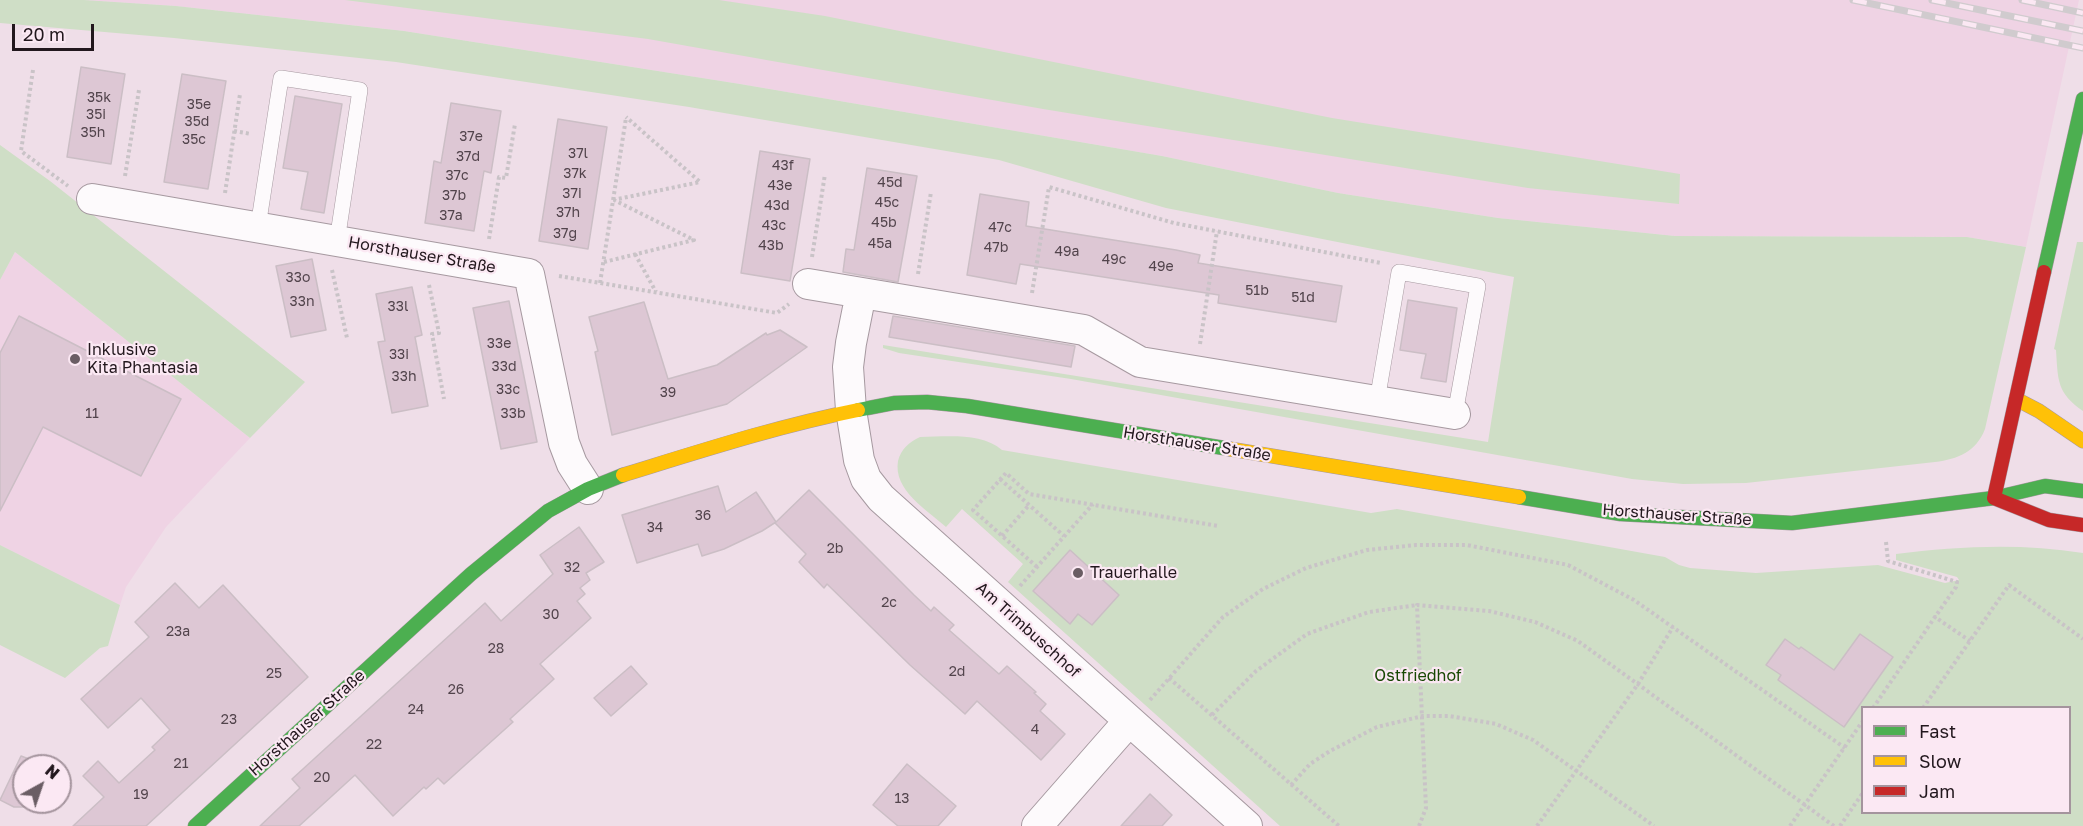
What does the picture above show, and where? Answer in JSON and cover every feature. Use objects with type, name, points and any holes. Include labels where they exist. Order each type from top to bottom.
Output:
[{"type":"street","points":[[2083,99],[1994,498],[2049,520],[2083,525]]},
{"type":"street","name":"Horsthauser Straße","points":[[107,201],[529,274]]},
{"type":"street","points":[[529,274],[564,443],[572,464],[588,489]]},
{"type":"street","points":[[808,284],[1084,330],[1140,362],[1455,414]]},
{"type":"street","points":[[851,410],[848,367],[861,293]]},
{"type":"street","points":[[2016,399],[2039,411],[2083,441]]},
{"type":"street","name":"Horsthauser Straße","points":[[195,826],[471,574],[548,511],[588,489],[618,477],[748,437],[851,410],[894,403],[927,402],[967,406],[1622,514],[1792,523],[1994,498],[2045,486],[2083,491]]},
{"type":"street","name":"Am Trimbuschhof","points":[[851,410],[859,460],[866,479],[881,498],[1247,826]]},
{"type":"street","points":[[1037,826],[1130,721]]},
{"type":"lane","points":[[258,227],[281,78],[360,90],[333,240]]},
{"type":"lane","points":[[1377,401],[1398,272],[1478,286],[1455,414]]},
{"type":"path","points":[[33,70],[21,151],[72,189],[107,201],[139,90]]},
{"type":"path","points":[[220,221],[240,94]]},
{"type":"path","points":[[600,283],[604,262],[613,200],[626,117],[700,182],[613,200]]},
{"type":"path","points":[[484,266],[499,177],[507,178],[515,124]]},
{"type":"path","points":[[529,274],[547,273],[777,313],[801,295],[808,284],[825,174]]},
{"type":"path","points":[[1028,321],[1049,187],[1174,223],[1383,263],[1398,272]]},
{"type":"path","points":[[914,302],[931,192]]},
{"type":"path","points":[[604,262],[694,240],[613,200]]},
{"type":"path","points":[[1196,371],[1217,231]]},
{"type":"path","points":[[333,240],[328,255],[347,338]]},
{"type":"path","points":[[635,254],[656,293]]},
{"type":"path","points":[[432,257],[428,279],[439,333],[432,334],[444,399]]},
{"type":"path","points":[[1037,567],[973,510],[1006,473],[1029,494],[1218,526]]},
{"type":"path","points":[[1000,479],[1064,536]]},
{"type":"path","points":[[1001,606],[1093,504]]},
{"type":"path","points":[[1002,536],[1029,505]]},
{"type":"path","points":[[1130,721],[1223,617],[1263,589],[1306,568],[1366,550],[1416,545],[1467,545],[1568,565],[1634,600],[1845,748]]},
{"type":"path","points":[[1874,706],[1956,587],[1957,582],[1888,561]]},
{"type":"path","points":[[1924,706],[2009,585],[2083,639]]},
{"type":"path","points":[[1417,605],[1426,808],[1419,826]]},
{"type":"path","points":[[1212,715],[1256,671],[1307,634],[1369,612],[1417,605],[1489,611],[1535,622],[1578,641],[1834,826]]},
{"type":"path","points":[[1935,618],[1970,641]]},
{"type":"path","points":[[1537,826],[1638,684],[1673,627]]},
{"type":"path","points":[[1169,678],[1339,826]]},
{"type":"path","points":[[1291,786],[1310,765],[1330,751],[1377,727],[1423,716],[1449,716],[1496,724],[1533,740],[1654,826]]},
{"type":"path","points":[[1790,826],[1861,725]]},
{"type":"path","points":[[1840,826],[1861,797]]},
{"type":"shaded area","points":[[84,0],[2079,0],[2026,247],[1967,237],[1675,236],[1498,218],[1338,193],[1162,156],[740,84],[404,31],[176,6]]},
{"type":"shaded area","name":"Inklusive Kita Phantasia","points":[[15,252],[250,438],[166,527],[126,587],[120,605],[0,545],[0,280]]},
{"type":"green space","points":[[0,0],[84,0],[176,6],[404,31],[740,84],[1162,156],[1338,193],[1498,218],[1675,236],[1967,237],[2026,247],[1985,429],[1977,443],[1965,453],[1935,462],[1746,483],[1683,484],[1632,479],[1071,379],[899,353],[883,348],[883,345],[1488,442],[1514,277],[1166,208],[999,160],[689,107],[396,62],[174,38],[0,23]]},
{"type":"green space","points":[[345,0],[719,0],[825,16],[1332,118],[1680,174],[1679,204],[1528,188],[1043,109],[648,39]]},
{"type":"green space","points":[[0,145],[50,181],[305,382],[250,438],[15,252],[0,280]]},
{"type":"green space","points":[[2077,242],[2083,242],[2083,411],[2068,398],[2060,385],[2056,350],[2054,349]]},
{"type":"green space","name":"Ostfriedhof","points":[[920,437],[974,438],[994,444],[1002,450],[1371,513],[1397,509],[1665,557],[1690,568],[1756,573],[1878,565],[1945,583],[1959,580],[1957,577],[1896,560],[1896,554],[1990,547],[2036,548],[2083,553],[2083,826],[1280,826],[1008,582],[1023,564],[962,509],[946,527],[913,498],[901,481],[898,471],[899,457],[909,444]]},
{"type":"green space","points":[[0,545],[120,605],[108,646],[100,648],[65,678],[0,645]]},
{"type":"building","points":[[81,67],[125,74],[111,164],[67,157]]},
{"type":"building","points":[[182,74],[226,81],[208,189],[164,182]]},
{"type":"building","points":[[295,96],[342,104],[324,213],[301,209],[308,172],[283,168]]},
{"type":"building","points":[[451,103],[501,111],[491,173],[484,171],[474,231],[425,223],[434,161],[441,163]]},
{"type":"building","points":[[558,119],[607,127],[588,249],[539,241]]},
{"type":"building","points":[[760,151],[810,159],[790,281],[741,273]]},
{"type":"building","points":[[867,168],[917,176],[898,282],[843,272],[846,249],[854,250]]},
{"type":"building","points":[[980,194],[1029,202],[1026,226],[1176,250],[1200,255],[1198,263],[1342,286],[1336,322],[1218,303],[1219,295],[1020,264],[1016,284],[967,275]]},
{"type":"building","points":[[312,259],[326,330],[291,337],[276,266]]},
{"type":"building","points":[[412,287],[422,335],[415,337],[428,406],[392,413],[378,342],[385,341],[376,294]]},
{"type":"building","points":[[1408,300],[1457,308],[1446,382],[1421,378],[1426,354],[1400,350]]},
{"type":"building","points":[[509,301],[537,442],[501,449],[473,308]]},
{"type":"building","points":[[644,302],[668,379],[717,365],[766,333],[767,335],[780,330],[807,347],[727,404],[612,435],[595,352],[598,351],[589,317]]},
{"type":"building","points":[[19,316],[181,399],[141,476],[43,427],[0,511],[0,353]]},
{"type":"building","points":[[893,316],[1075,346],[1071,367],[889,337]]},
{"type":"building","points":[[718,486],[726,512],[756,492],[776,522],[724,549],[702,556],[698,544],[637,563],[622,515]]},
{"type":"building","points":[[809,490],[931,611],[934,607],[954,625],[949,630],[999,674],[1007,666],[1036,692],[1034,693],[1046,704],[1040,711],[1065,734],[1041,760],[977,701],[965,714],[910,665],[827,584],[824,588],[799,562],[806,554],[775,523]]},
{"type":"building","points":[[579,527],[604,562],[586,573],[590,580],[580,588],[585,594],[577,601],[591,618],[540,664],[554,679],[510,719],[513,722],[444,784],[438,778],[426,789],[424,787],[393,816],[355,775],[299,826],[260,826],[300,788],[292,779],[485,603],[501,621],[553,574],[540,555]]},
{"type":"building","name":"Trauerhalle","points":[[1070,550],[1119,595],[1092,625],[1078,614],[1070,624],[1033,591]]},
{"type":"building","points":[[175,583],[199,608],[223,585],[308,677],[146,826],[73,826],[104,797],[83,776],[98,761],[119,783],[155,750],[152,747],[170,730],[141,698],[108,728],[81,699],[149,637],[135,622]]},
{"type":"building","points":[[1860,634],[1893,657],[1844,727],[1778,680],[1781,675],[1766,665],[1785,639],[1834,670]]},
{"type":"building","points":[[631,666],[647,684],[611,716],[594,698]]},
{"type":"building","points":[[907,764],[956,806],[938,826],[898,826],[873,805]]},
{"type":"building","points":[[12,775],[12,806],[0,800]]},
{"type":"building","points":[[1150,794],[1172,815],[1162,826],[1121,826]]},
{"type":"railway","points":[[1853,0],[2083,48]]},
{"type":"railway","points":[[1932,0],[2083,31]]},
{"type":"railway","points":[[2022,0],[2083,13]]},
{"type":"traffic: fast","points":[[2044,272],[2083,99]]},
{"type":"traffic: fast","points":[[858,410],[894,403],[927,402],[967,406],[1230,449]]},
{"type":"traffic: fast","points":[[195,826],[471,574],[548,511],[588,489],[623,475]]},
{"type":"traffic: fast","points":[[1519,497],[1621,514],[1792,523],[1994,498],[2045,486],[2083,491]]},
{"type":"traffic: slow","points":[[2016,399],[2039,411],[2083,441]]},
{"type":"traffic: slow","points":[[623,475],[769,431],[858,410]]},
{"type":"traffic: slow","points":[[1230,449],[1519,497]]},
{"type":"traffic: jam","points":[[1994,498],[2044,272]]},
{"type":"traffic: jam","points":[[1994,498],[2049,520],[2083,525]]},
{"type":"place","name":"Inklusive Kita Phantasia","points":[[75,359]]},
{"type":"place","name":"Trauerhalle","points":[[1078,573]]}]
